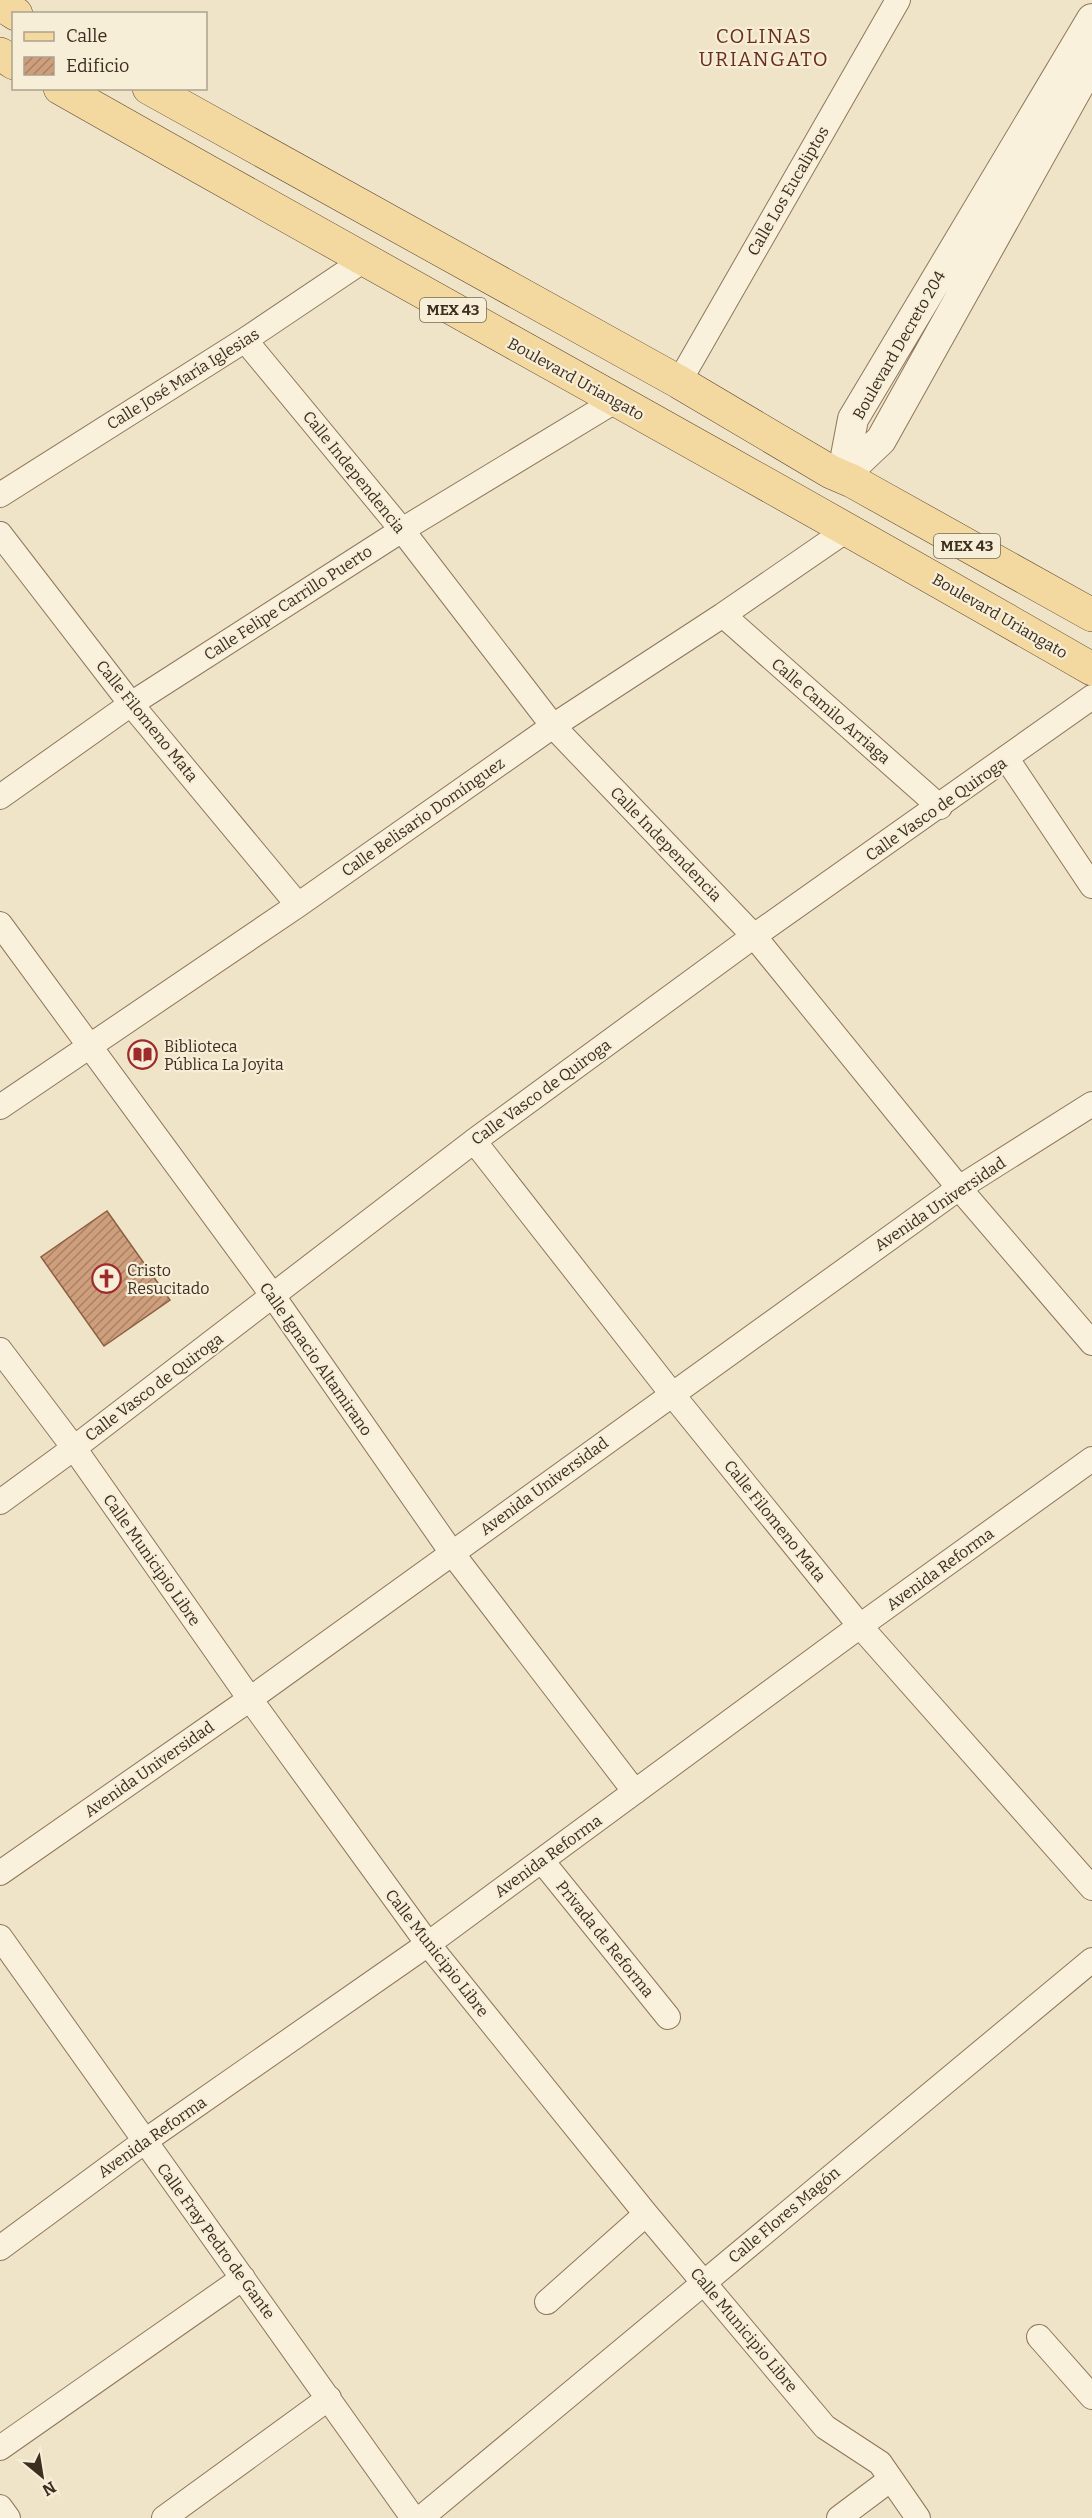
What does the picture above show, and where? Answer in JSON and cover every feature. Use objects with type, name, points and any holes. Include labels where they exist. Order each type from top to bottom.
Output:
[{"type":"main road","name":"Boulevard Uriangato","points":[[64,90],[615,401],[779,490],[1092,669]]},
{"type":"main road","name":"MEX 43","points":[[153,90],[679,382],[842,477],[1092,615]]},
{"type":"main road","points":[[779,490],[842,477],[848,529]]},
{"type":"street","name":"Calle Los Eucaliptos","points":[[679,382],[898,0]]},
{"type":"street","name":"Boulevard Decreto 204","points":[[842,477],[853,419],[1092,20]]},
{"type":"street","name":"Boulevard Decreto 204","points":[[842,477],[881,440],[1092,62]]},
{"type":"street","name":"Calle José María Iglesias","points":[[0,495],[246,340],[364,260]]},
{"type":"street","name":"Calle Independencia","points":[[246,340],[402,530],[553,726],[754,936],[958,1188],[1092,1343]]},
{"type":"street","name":"Calle Felipe Carrillo Puerto","points":[[0,797],[131,704],[402,530],[615,401]]},
{"type":"street","name":"Calle Belisario Domínguez","points":[[0,1107],[298,905],[553,726],[723,615],[848,529]]},
{"type":"street","name":"Calle Filomeno Mata","points":[[0,534],[131,704],[298,905]]},
{"type":"street","name":"Calle Camilo Arriaga","points":[[723,615],[940,807]]},
{"type":"street","name":"Calle Vasco de Quiroga","points":[[0,1502],[74,1448],[474,1141],[754,936],[1092,698]]},
{"type":"street","points":[[1007,759],[1092,886]]},
{"type":"street","name":"Calle Ignacio Altamirano","points":[[0,924],[87,1046],[273,1296],[452,1553],[635,1792]]},
{"type":"street","name":"Avenida Universidad","points":[[0,1873],[250,1699],[958,1188],[1092,1104]]},
{"type":"street","name":"Calle Filomeno Mata","points":[[474,1141],[672,1394],[860,1626],[1092,1888]]},
{"type":"street","name":"Calle Municipio Libre","points":[[0,1350],[74,1448],[250,1699],[428,1944],[646,2214],[825,2427],[880,2463],[918,2518]]},
{"type":"street","name":"Avenida Reforma","points":[[0,2248],[145,2141],[428,1944],[860,1626],[1092,1460]]},
{"type":"street","name":"Privada de Reforma","points":[[542,1861],[668,2017]]},
{"type":"street","name":"Calle Fray Pedro de Gante","points":[[0,1937],[413,2518]]},
{"type":"street","name":"Calle Flores Magón","points":[[421,2518],[1092,1960]]},
{"type":"street","points":[[547,2302],[646,2214]]},
{"type":"street","points":[[0,2448],[243,2278]]},
{"type":"street","points":[[1039,2337],[1092,2397]]},
{"type":"street","points":[[164,2518],[329,2398]]},
{"type":"street","points":[[839,2518],[891,2479]]},
{"type":"street","points":[[0,2507],[8,2518]]},
{"type":"building","name":"Cristo Resucitado","points":[[107,1211],[170,1300],[104,1346],[41,1257]]},
{"type":"place","name":"Biblioteca Pública La Joyita","points":[[143,1055]]},
{"type":"place","name":"Cristo Resucitado","points":[[106,1279]]},
{"type":"district","name":"COLINAS URIANGATO","points":[[764,48]]}]
